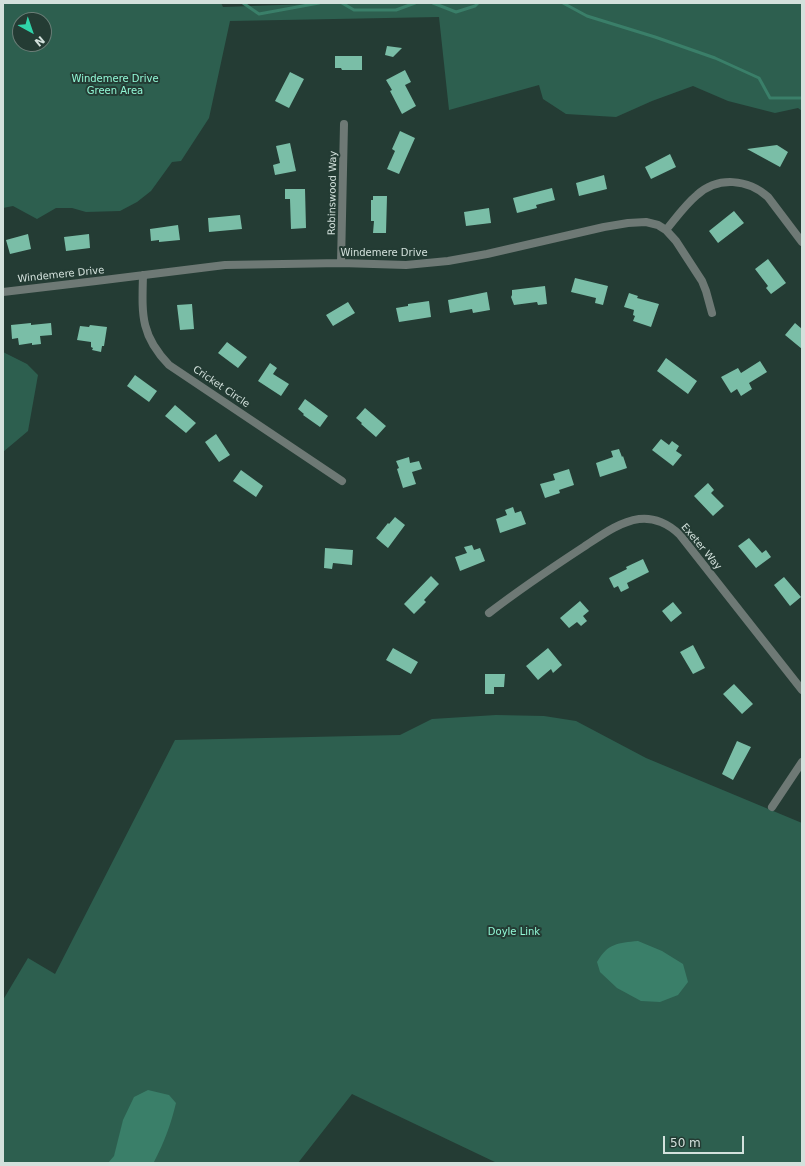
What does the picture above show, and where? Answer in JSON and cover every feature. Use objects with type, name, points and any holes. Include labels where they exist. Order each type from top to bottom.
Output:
[{"type":"street","name":"Robinswood Way","points":[[341,263],[344,124]]},
{"type":"street","points":[[666,230],[692,200],[704,190],[718,183],[733,182],[749,184],[762,192],[773,203],[802,242]]},
{"type":"street","name":"Windemere Drive","points":[[3,292],[225,265],[341,263],[406,264],[448,261],[628,223],[652,223],[666,230],[676,241],[702,281],[712,313]]},
{"type":"street","name":"Cricket Circle","points":[[143,275],[142,304],[144,322],[154,347],[164,360],[342,481]]},
{"type":"street","name":"Exeter Way","points":[[489,613],[532,581],[613,528],[633,520],[652,519],[667,525],[680,535],[802,690]]},
{"type":"street","points":[[772,807],[802,762]]},
{"type":"green space","name":"Windemere Drive Green Area","points":[[3,3],[221,3],[223,7],[336,3],[802,3],[802,111],[798,108],[775,113],[728,101],[693,86],[652,101],[616,117],[566,114],[543,99],[539,85],[449,110],[439,17],[230,21],[209,118],[181,161],[172,162],[151,191],[137,202],[120,211],[86,212],[72,208],[56,208],[37,219],[13,206],[3,208]]},
{"type":"green space","points":[[3,352],[27,364],[38,375],[28,431],[3,452]]},
{"type":"green space","name":"Doyle Link","points":[[496,715],[544,716],[576,721],[646,758],[802,823],[802,1163],[497,1163],[352,1094],[298,1163],[3,1163],[3,1000],[28,958],[55,974],[175,740],[400,735],[432,719]]},
{"type":"shaded area","points":[[638,941],[662,951],[683,964],[688,982],[678,995],[660,1002],[641,1001],[617,988],[600,972],[597,962],[605,951],[614,945]]},
{"type":"shaded area","points":[[148,1090],[169,1095],[176,1103],[167,1133],[154,1162],[108,1163],[114,1156],[123,1120],[134,1097]]},
{"type":"building","points":[[387,46],[402,48],[393,57],[385,55]]},
{"type":"building","points":[[335,56],[362,56],[362,70],[342,70],[341,68],[335,68]]},
{"type":"building","points":[[405,70],[411,82],[405,85],[416,106],[402,114],[386,80]]},
{"type":"building","points":[[290,72],[304,79],[289,108],[275,101]]},
{"type":"building","points":[[400,131],[415,138],[399,174],[387,169],[395,151],[392,149]]},
{"type":"building","points":[[290,143],[296,171],[275,175],[273,165],[280,163],[276,146]]},
{"type":"building","points":[[777,145],[788,152],[780,167],[747,149]]},
{"type":"building","points":[[670,154],[676,167],[651,179],[645,167]]},
{"type":"building","points":[[604,175],[607,189],[579,196],[576,183]]},
{"type":"building","points":[[552,188],[555,200],[536,205],[537,208],[517,213],[513,198]]},
{"type":"building","points":[[285,189],[305,189],[306,228],[291,229],[290,199],[285,199]]},
{"type":"building","points":[[373,196],[387,196],[386,233],[373,233],[374,221],[371,221],[371,200],[373,200]]},
{"type":"building","points":[[489,208],[491,223],[466,226],[464,212]]},
{"type":"building","points":[[734,211],[744,223],[718,243],[709,231]]},
{"type":"building","points":[[240,215],[242,229],[209,232],[208,218]]},
{"type":"building","points":[[178,225],[180,240],[159,242],[159,240],[151,241],[150,229]]},
{"type":"building","points":[[28,234],[31,249],[10,254],[6,240]]},
{"type":"building","points":[[89,234],[90,248],[66,251],[64,237]]},
{"type":"building","points":[[768,259],[786,283],[771,294],[766,288],[768,286],[755,269]]},
{"type":"building","points":[[575,278],[608,286],[603,305],[595,303],[596,298],[571,292]]},
{"type":"building","points":[[545,286],[547,304],[538,305],[537,302],[514,305],[511,297],[512,290]]},
{"type":"building","points":[[487,292],[490,310],[473,313],[472,309],[450,313],[448,300]]},
{"type":"building","points":[[629,293],[638,296],[637,298],[659,304],[651,327],[633,321],[635,316],[633,315],[634,310],[624,307]]},
{"type":"building","points":[[429,301],[431,317],[399,322],[396,308],[408,306],[408,304]]},
{"type":"building","points":[[348,302],[355,313],[333,326],[326,315]]},
{"type":"building","points":[[192,304],[194,329],[180,330],[177,305]]},
{"type":"building","points":[[31,323],[31,325],[51,323],[52,335],[40,336],[41,344],[32,345],[32,343],[19,345],[18,338],[12,339],[11,325]]},
{"type":"building","points":[[795,323],[802,329],[802,349],[785,335]]},
{"type":"building","points":[[90,325],[107,327],[104,346],[102,346],[101,352],[92,350],[93,348],[91,347],[91,342],[77,340],[80,326],[89,327]]},
{"type":"building","points":[[227,342],[247,357],[238,368],[218,353]]},
{"type":"building","points":[[666,358],[697,381],[688,394],[657,371]]},
{"type":"building","points":[[760,361],[767,372],[749,383],[752,389],[741,396],[737,389],[731,393],[721,377],[738,368],[741,373]]},
{"type":"building","points":[[270,363],[277,368],[273,374],[289,384],[281,396],[258,381]]},
{"type":"building","points":[[135,375],[157,391],[149,402],[127,386]]},
{"type":"building","points":[[305,399],[328,416],[320,427],[303,415],[304,414],[298,409]]},
{"type":"building","points":[[175,405],[196,423],[186,433],[165,416]]},
{"type":"building","points":[[365,408],[386,426],[376,437],[356,418]]},
{"type":"building","points":[[216,434],[230,455],[219,462],[205,442]]},
{"type":"building","points":[[661,439],[669,445],[672,441],[679,446],[676,451],[682,455],[673,466],[652,450]]},
{"type":"building","points":[[619,449],[627,468],[600,477],[596,463],[613,457],[611,451]]},
{"type":"building","points":[[409,457],[410,463],[419,461],[422,469],[412,472],[416,484],[403,488],[396,461]]},
{"type":"building","points":[[569,469],[574,485],[559,490],[560,493],[545,498],[540,484],[555,480],[553,474]]},
{"type":"building","points":[[241,470],[263,486],[256,497],[233,481]]},
{"type":"building","points":[[708,483],[714,490],[711,493],[724,506],[713,516],[694,496]]},
{"type":"building","points":[[513,507],[515,513],[521,511],[526,524],[500,533],[496,519],[507,515],[505,510]]},
{"type":"building","points":[[395,517],[405,525],[388,548],[376,538]]},
{"type":"building","points":[[749,538],[762,553],[766,550],[771,557],[756,568],[738,546]]},
{"type":"building","points":[[472,545],[474,550],[480,548],[485,561],[460,571],[455,557],[467,553],[464,547]]},
{"type":"building","points":[[325,548],[353,550],[352,565],[333,563],[332,569],[324,568]]},
{"type":"building","points":[[643,559],[649,572],[627,583],[629,588],[621,592],[618,586],[614,588],[609,578],[627,569],[626,567]]},
{"type":"building","points":[[431,576],[439,584],[424,600],[426,602],[414,614],[404,604]]},
{"type":"building","points":[[784,577],[801,597],[790,606],[774,585]]},
{"type":"building","points":[[580,601],[589,611],[583,616],[587,621],[581,626],[577,622],[569,628],[560,618]]},
{"type":"building","points":[[673,602],[682,613],[671,622],[662,611]]},
{"type":"building","points":[[693,645],[705,668],[693,674],[680,652]]},
{"type":"building","points":[[393,648],[418,662],[411,674],[386,660]]},
{"type":"building","points":[[548,648],[562,665],[553,673],[551,669],[538,680],[526,666]]},
{"type":"building","points":[[485,674],[505,674],[504,687],[494,687],[494,694],[485,694]]},
{"type":"building","points":[[734,684],[753,704],[742,714],[723,694]]},
{"type":"building","points":[[737,741],[751,747],[733,780],[722,774]]},
{"type":"waterway","points":[[243,3],[259,14],[319,3]]},
{"type":"waterway","points":[[342,3],[354,10],[396,10],[415,3]]},
{"type":"waterway","points":[[433,3],[456,12],[475,6],[478,3]]},
{"type":"waterway","points":[[563,3],[587,16],[655,37],[715,58],[759,78],[770,98],[802,98]]}]
